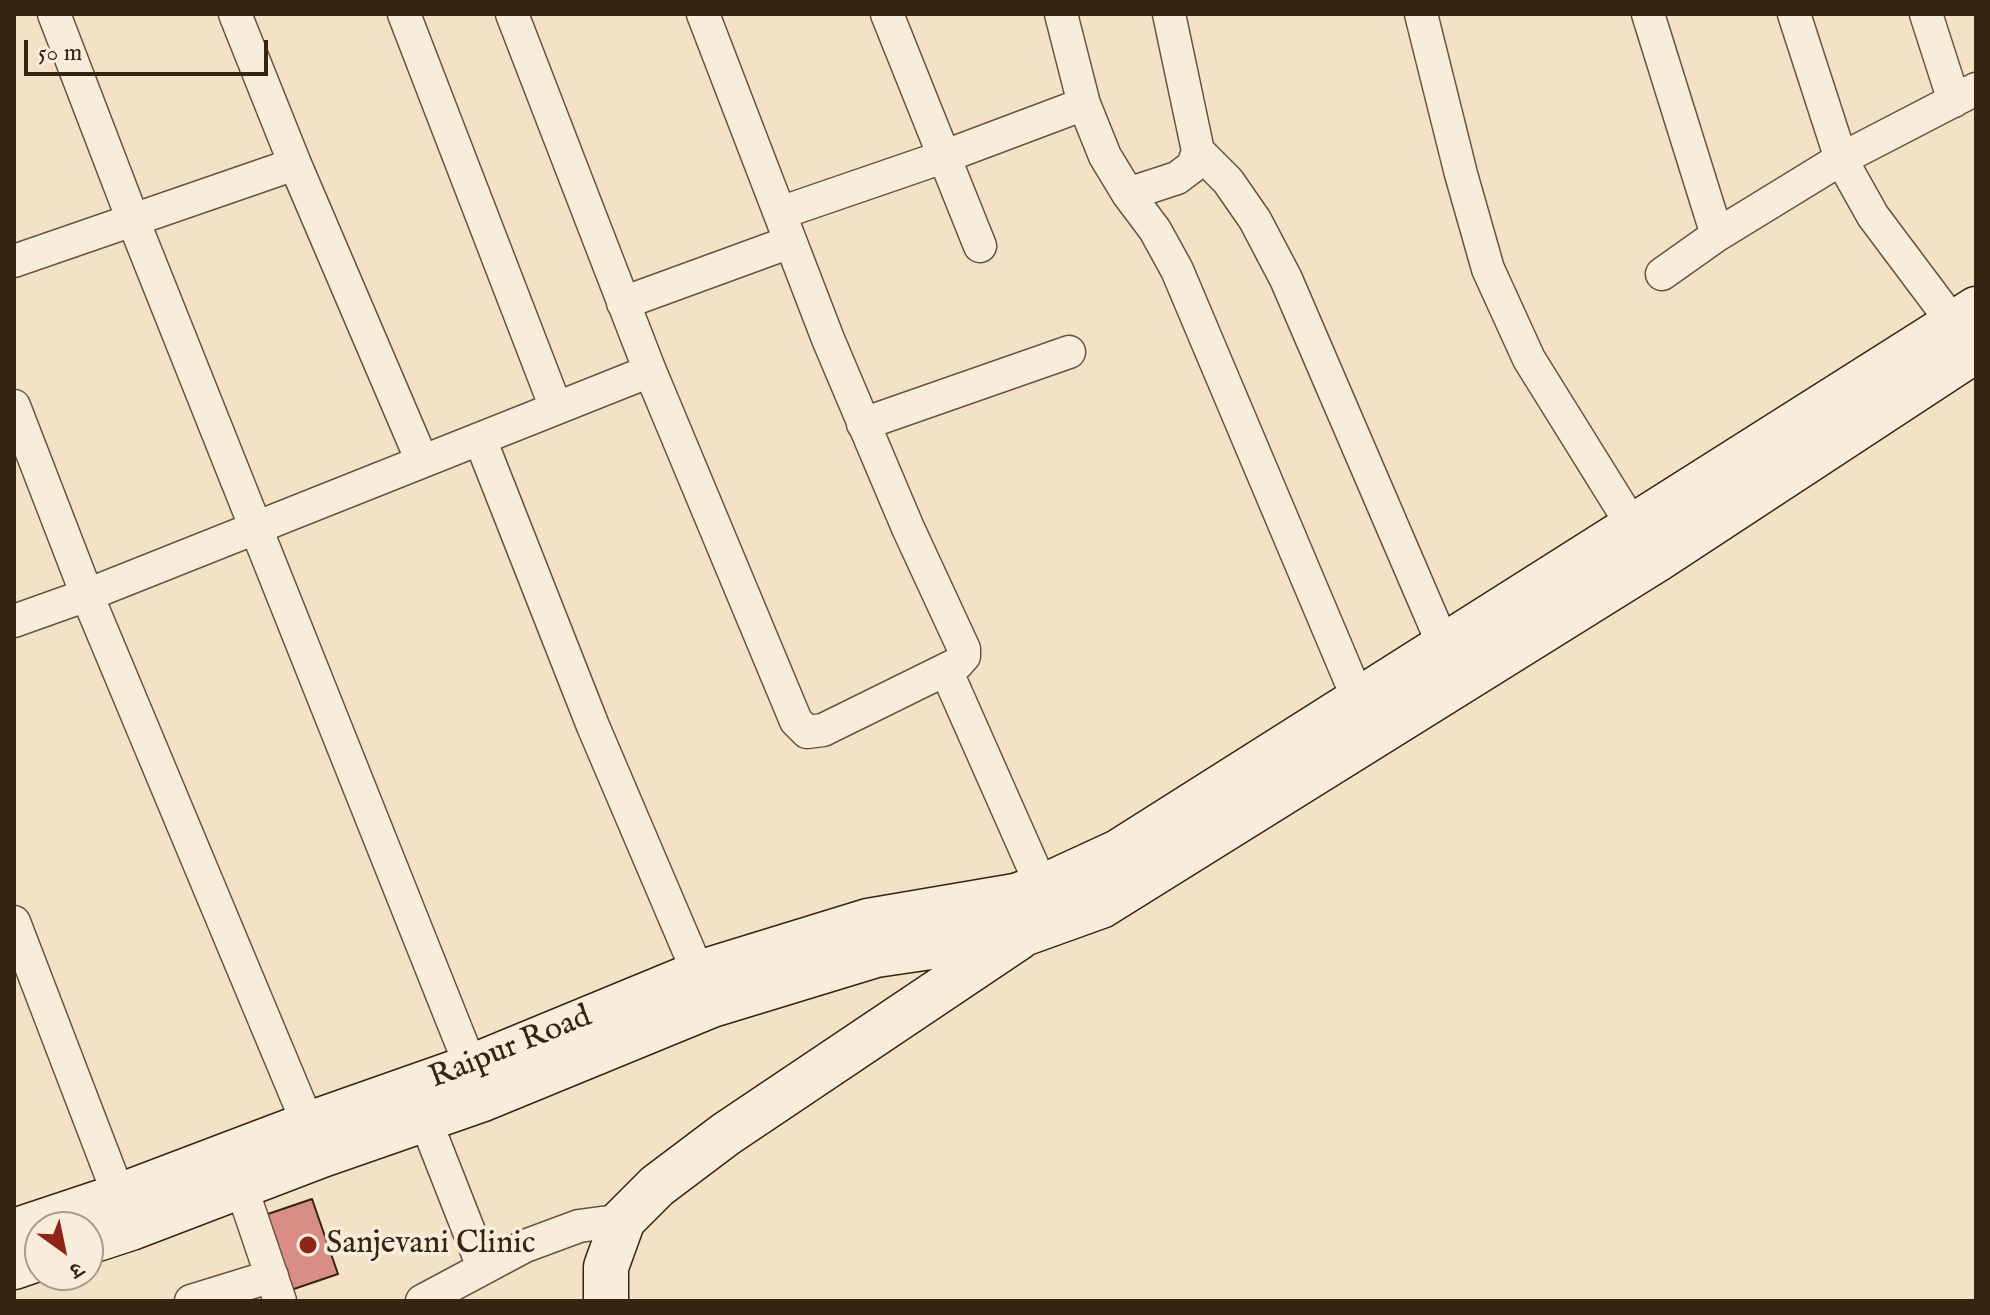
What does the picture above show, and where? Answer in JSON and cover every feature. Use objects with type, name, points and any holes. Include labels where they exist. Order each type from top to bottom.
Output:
[{"type":"main road","points":[[606,1301],[606,1267],[623,1220],[657,1186],[1034,910],[1118,852],[1366,718],[1970,333]]},
{"type":"main road","name":"Raipur Road","points":[[419,1104],[471,1067],[705,989],[876,955],[1034,910]]},
{"type":"main road","name":"Raipur Road","points":[[104,1229],[125,1212],[419,1104],[483,1099],[705,989]]},
{"type":"main road","name":"Raipur Road","points":[[14,1231],[125,1212],[241,1186],[315,1140]]},
{"type":"street","points":[[54,14],[471,1067]]},
{"type":"street","points":[[235,14],[295,164],[422,461]]},
{"type":"street","points":[[404,14],[556,408]]},
{"type":"street","points":[[512,14],[650,371],[796,721],[807,732],[823,730],[957,664],[964,656],[964,649],[863,424],[703,14]]},
{"type":"street","points":[[887,14],[980,246]]},
{"type":"street","points":[[1061,14],[1084,104],[1105,156],[1155,230],[1177,270],[1366,718]]},
{"type":"street","points":[[1128,194],[1177,178],[1193,166],[1198,151],[1169,14]]},
{"type":"street","points":[[1421,14],[1488,269],[1529,359],[1644,543]]},
{"type":"street","points":[[1648,14],[1717,235]]},
{"type":"street","points":[[1794,14],[1841,159],[1873,216],[1970,333]]},
{"type":"street","points":[[1662,274],[1717,235],[1841,159],[1965,95],[1926,14]]},
{"type":"street","points":[[623,303],[943,157],[1084,104]]},
{"type":"street","points":[[1198,151],[1228,181],[1255,220],[1286,279],[1452,664]]},
{"type":"street","points":[[14,261],[295,164]]},
{"type":"street","points":[[863,424],[1069,352]]},
{"type":"street","points":[[14,621],[87,595],[650,371]]},
{"type":"street","points":[[14,406],[87,595],[315,1140]]},
{"type":"street","points":[[480,439],[593,726],[705,989]]},
{"type":"street","points":[[946,670],[1034,910]]},
{"type":"street","points":[[14,922],[125,1212]]},
{"type":"street","points":[[419,1104],[474,1282]]},
{"type":"street","points":[[191,1301],[276,1288],[241,1186]]},
{"type":"street","points":[[422,1301],[474,1282],[525,1246],[579,1226],[623,1220]]},
{"type":"building","points":[[312,1199],[338,1274],[288,1291],[262,1216]]},
{"type":"place","name":"Sanjevani Clinic","points":[[308,1245]]}]
